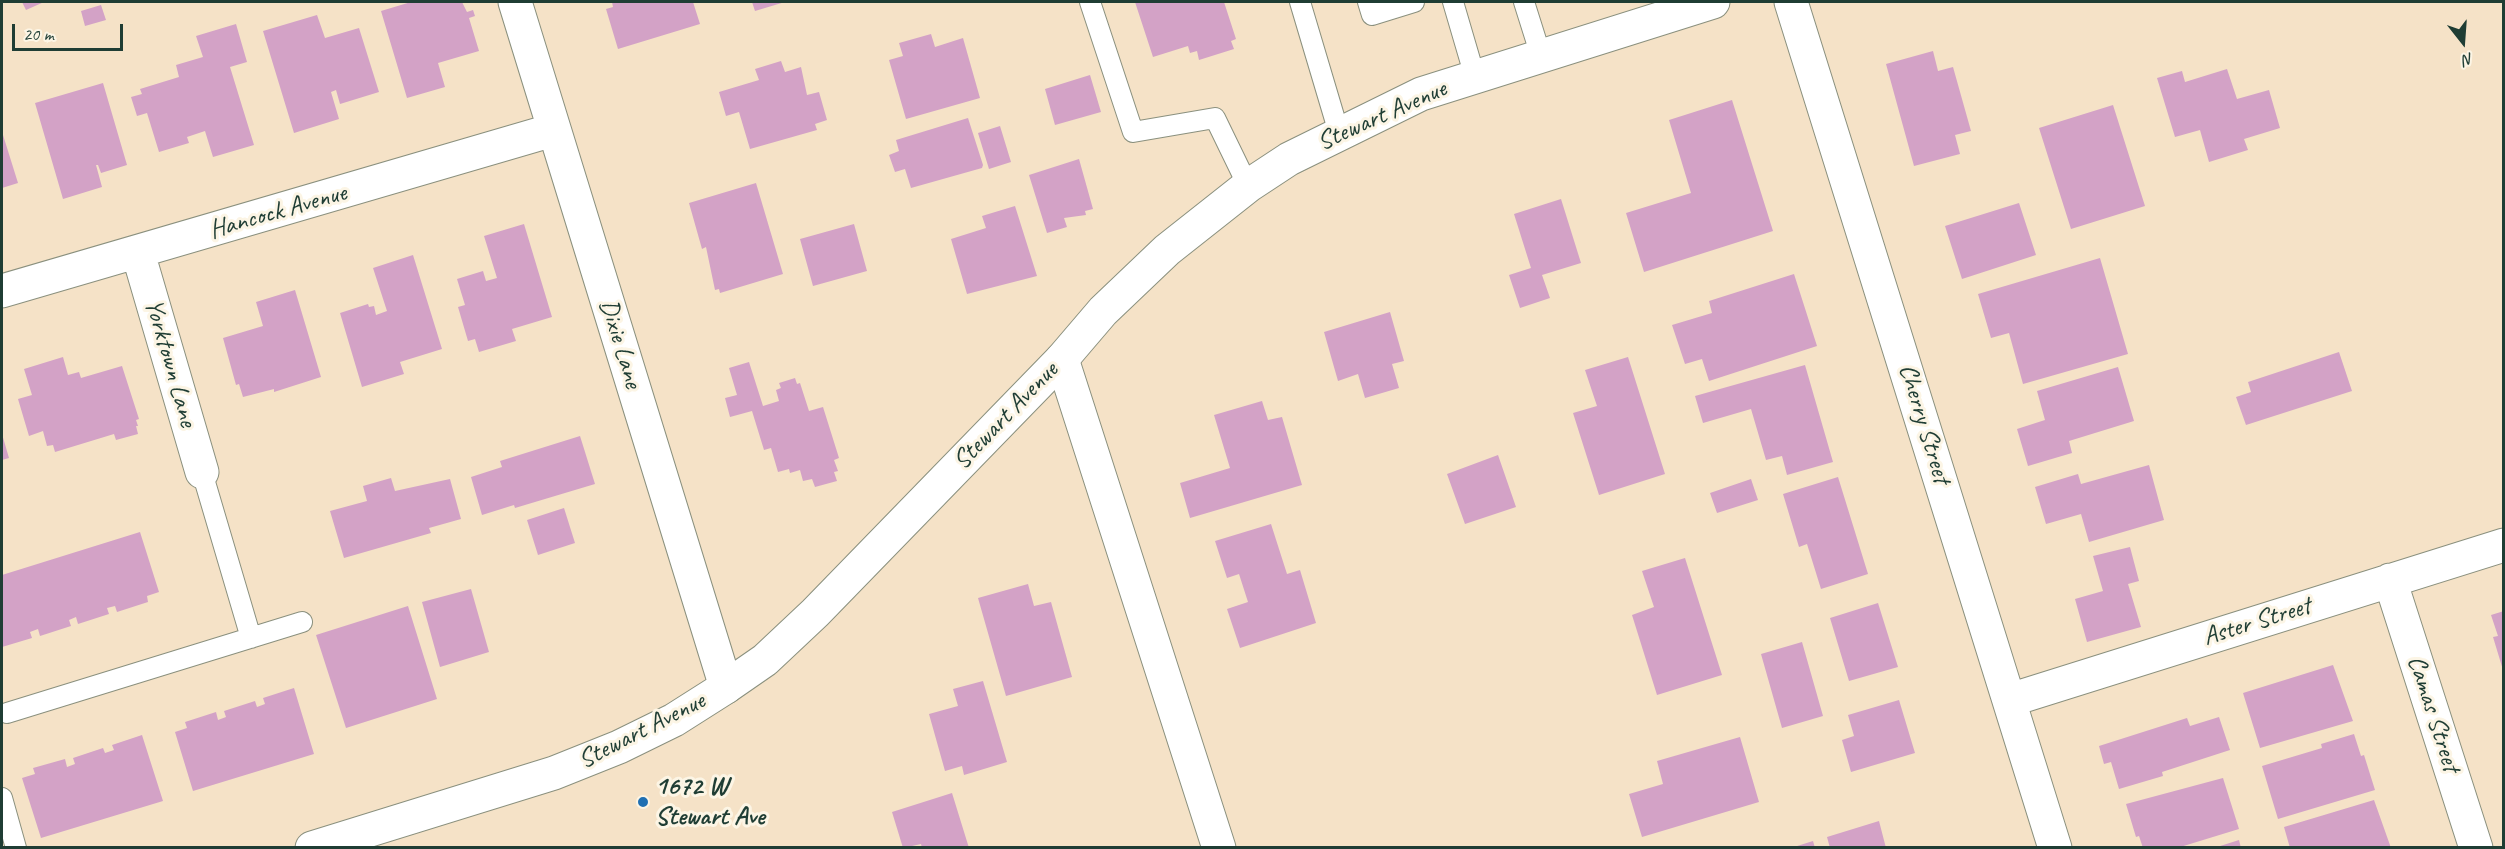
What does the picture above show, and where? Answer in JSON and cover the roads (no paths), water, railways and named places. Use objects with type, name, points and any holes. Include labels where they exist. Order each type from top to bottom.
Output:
[{"type":"street","name":"Dixie Lane","points":[[515,2],[726,687]]},
{"type":"street","name":"Cherry Street","points":[[1791,2],[2055,848]]},
{"type":"street","name":"Stewart Avenue","points":[[312,848],[380,838],[554,773],[664,724],[726,687],[765,660],[815,613],[1062,359],[1103,311],[1167,250],[1248,186],[1288,159],[1421,94],[1700,3]]},
{"type":"street","name":"Hancock Avenue","points":[[2,291],[138,254],[554,130]]},
{"type":"street","name":"Yorktown Lane","points":[[138,254],[202,472]]},
{"type":"street","points":[[1062,359],[1219,848]]},
{"type":"street","name":"Aster Street","points":[[2010,700],[2504,545]]},
{"type":"street","name":"Camas Street","points":[[2390,580],[2476,848]]},
{"type":"lane","points":[[1090,2],[1133,132],[1215,118],[1248,186]]},
{"type":"lane","points":[[1300,2],[1339,133]]},
{"type":"lane","points":[[1368,2],[1372,15],[1414,2]]},
{"type":"lane","points":[[1453,2],[1475,77]]},
{"type":"lane","points":[[1524,2],[1541,56]]},
{"type":"lane","points":[[202,472],[251,638]]},
{"type":"lane","points":[[7,713],[302,622]]},
{"type":"lane","points":[[2,798],[16,848]]},
{"type":"place","name":"1672 W Stewart Ave","points":[[643,802]]}]
